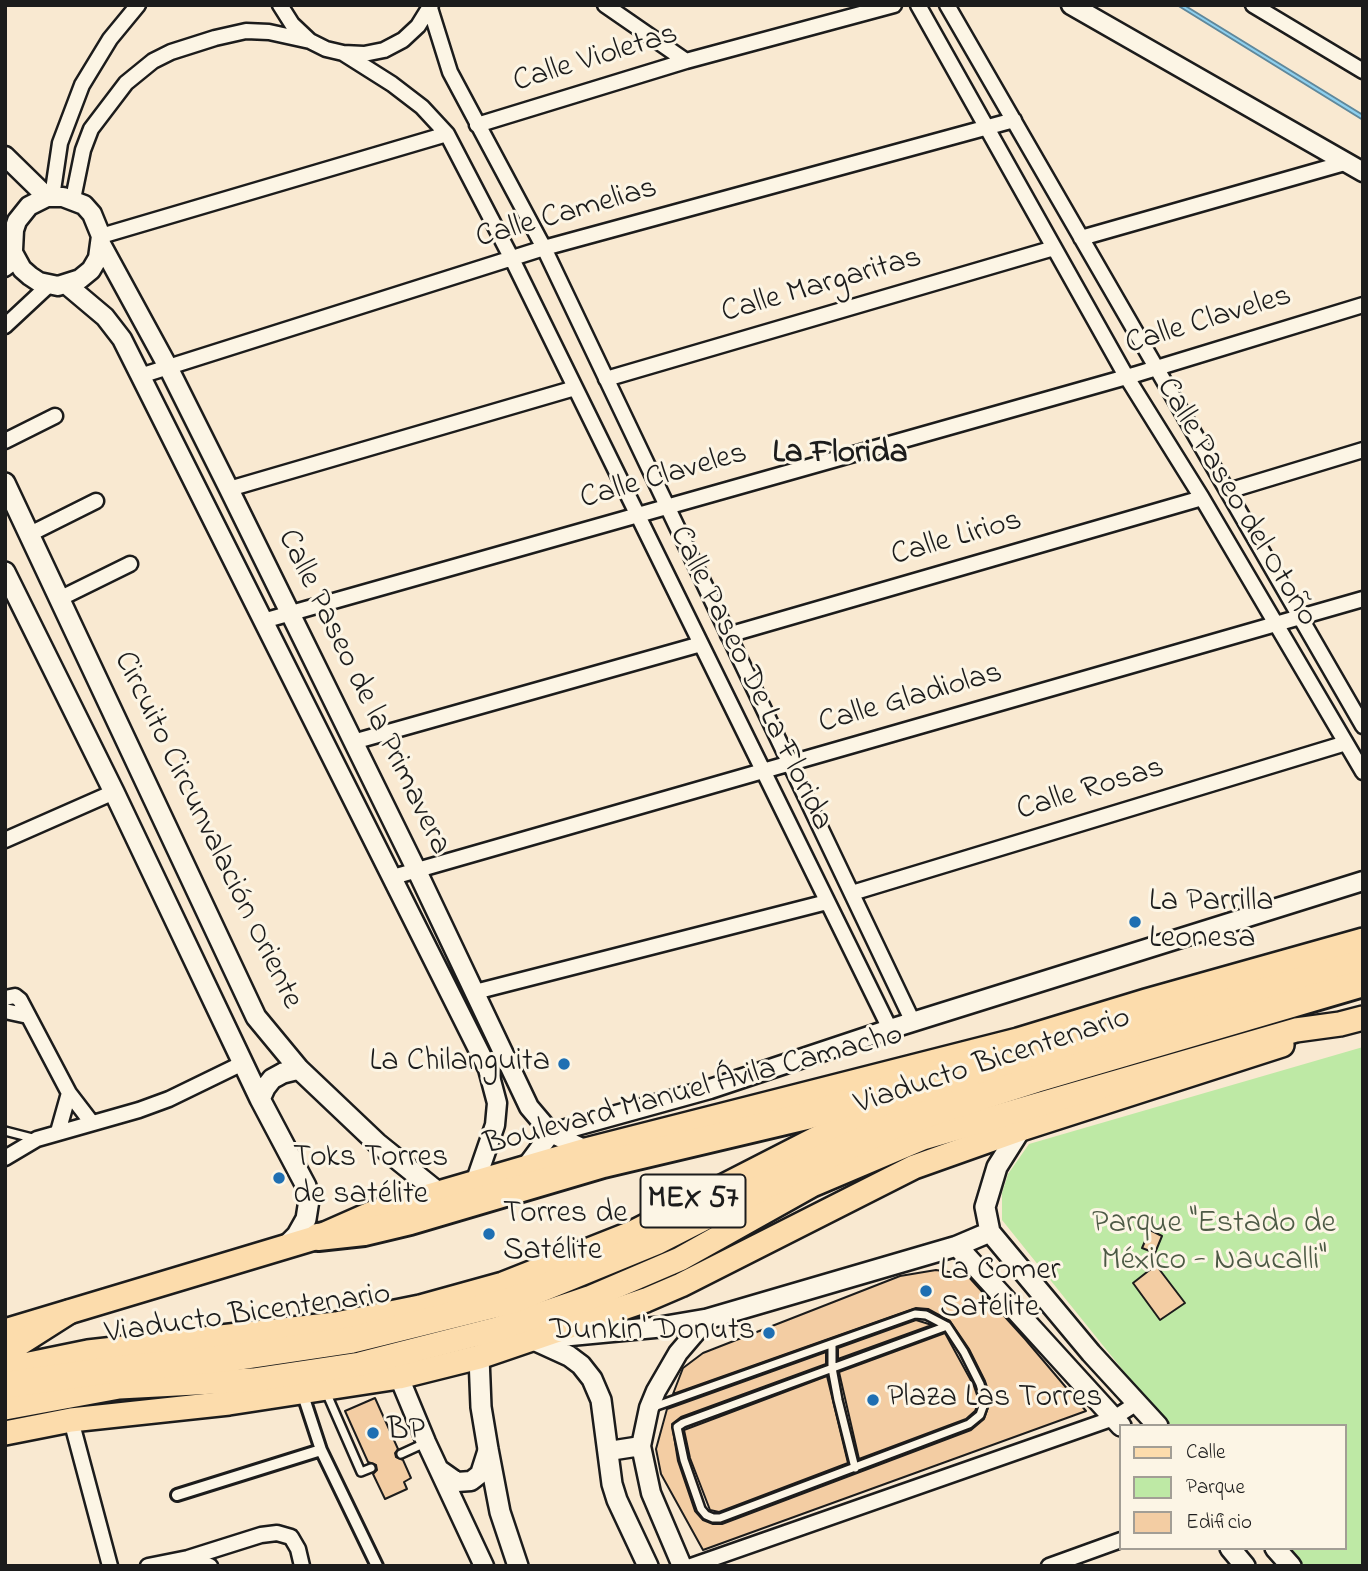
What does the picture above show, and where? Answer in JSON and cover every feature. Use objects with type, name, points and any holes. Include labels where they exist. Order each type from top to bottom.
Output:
[{"type":"highway","name":"Viaducto Bicentenario","points":[[5,1385],[110,1370],[237,1357],[351,1340],[513,1300],[657,1241],[802,1167],[902,1122],[1036,1079],[1363,983]]},
{"type":"highway","points":[[317,1237],[364,1232],[410,1221],[603,1164],[806,1116],[891,1089],[967,1076]]},
{"type":"main road","name":"Circuito Circunvalación Oriente","points":[[5,483],[256,1017],[299,1069],[377,1143],[439,1194]]},
{"type":"main road","points":[[5,572],[114,792],[260,1099],[306,1186],[309,1200],[306,1219],[297,1235],[285,1247]]},
{"type":"main road","name":"Boulevard Manuel Ávila Camacho","points":[[5,1331],[317,1237],[377,1211],[586,1150],[1005,1043],[1363,940]]},
{"type":"main road","name":"Boulevard Manuel Ávila Camacho","points":[[5,1368],[88,1352],[336,1324],[420,1307],[503,1284],[632,1233],[835,1129],[967,1076],[1363,961]]},
{"type":"main road","points":[[230,1033],[246,1030],[256,1017]]},
{"type":"main road","name":"MEX 57","points":[[5,1408],[119,1387],[253,1380],[360,1364],[498,1329],[589,1298],[680,1259],[812,1185],[923,1138],[1296,1030],[1363,1018]]},
{"type":"main road","points":[[5,1433],[71,1420],[229,1403],[400,1377],[479,1357],[681,1285],[914,1167],[1340,1024]]},
{"type":"main road","points":[[260,1099],[272,1079],[299,1069]]},
{"type":"main road","points":[[1021,1129],[997,1167],[985,1207],[990,1232],[1091,1353],[1156,1424]]},
{"type":"main road","points":[[533,1339],[660,1327],[707,1319],[957,1246],[990,1232]]},
{"type":"main road","points":[[957,1246],[1117,1422]]},
{"type":"main road","points":[[5,1351],[14,1348],[69,1312]]},
{"type":"main road","points":[[533,1339],[569,1356],[581,1365],[592,1379],[601,1400],[612,1484],[648,1566]]},
{"type":"main road","points":[[479,1357],[481,1407],[500,1512],[519,1566]]},
{"type":"main road","points":[[1232,1550],[1245,1566]]},
{"type":"main road","points":[[1277,1550],[1291,1566]]},
{"type":"street","points":[[50,197],[60,143],[82,85],[110,40],[138,5]]},
{"type":"street","points":[[280,5],[292,24],[310,41]]},
{"type":"street","points":[[605,5],[686,61]]},
{"type":"street","name":"Calle Violetas","points":[[477,125],[686,61],[894,5]]},
{"type":"street","name":"Calle Paseo del Otoño","points":[[918,5],[1126,376],[1202,498],[1363,772]]},
{"type":"street","name":"Calle Paseo del Otoño","points":[[947,5],[1363,726]]},
{"type":"street","points":[[1071,5],[1355,167]]},
{"type":"street","points":[[1253,5],[1361,68]]},
{"type":"street","points":[[343,54],[364,54],[393,45],[418,26],[430,7]]},
{"type":"street","name":"Calle Paseo De La Florida","points":[[430,7],[450,72],[544,248],[914,1022]]},
{"type":"street","name":"Calle Paseo De La Florida","points":[[73,200],[83,150],[91,129],[126,83],[153,61],[171,52],[246,31],[269,32],[310,41],[343,54],[392,84],[422,107],[447,134],[512,258],[890,1029]]},
{"type":"street","name":"Calle Camelias","points":[[140,376],[544,248],[1014,120]]},
{"type":"street","points":[[101,240],[447,134]]},
{"type":"street","points":[[5,156],[50,197]]},
{"type":"street","points":[[1081,238],[1355,167]]},
{"type":"street","points":[[5,326],[58,285],[80,279],[91,270],[98,258],[101,240],[92,214],[73,200],[50,197],[29,206],[17,221],[10,254],[30,276],[58,285]]},
{"type":"street","name":"Calle Paseo de la Primavera","points":[[101,240],[168,367],[354,742],[529,1107],[551,1133],[586,1150]]},
{"type":"street","name":"Calle Margaritas","points":[[606,380],[1054,248]]},
{"type":"street","name":"Calle Paseo de la Primavera","points":[[58,285],[105,317],[122,339],[393,877],[494,1085],[497,1103],[495,1125],[475,1183]]},
{"type":"street","name":"Calle Claveles","points":[[263,621],[1157,368],[1363,305]]},
{"type":"street","points":[[229,489],[575,388]]},
{"type":"street","points":[[5,441],[55,416]]},
{"type":"street","points":[[1228,491],[1363,450]]},
{"type":"street","name":"Calle Lirios","points":[[728,635],[1202,498]]},
{"type":"street","points":[[30,534],[96,501]]},
{"type":"street","points":[[61,598],[130,565]]},
{"type":"street","name":"Calle Gladiolas","points":[[393,877],[1363,599]]},
{"type":"street","points":[[354,742],[701,644]]},
{"type":"street","name":"Calle Rosas","points":[[852,893],[1346,743]]},
{"type":"street","points":[[5,839],[114,792]]},
{"type":"street","points":[[525,1168],[551,1133],[710,1089],[890,1029],[1363,881]]},
{"type":"street","points":[[475,992],[827,902]]},
{"type":"street","points":[[10,997],[25,1007],[69,1093],[92,1123]]},
{"type":"street","points":[[5,1011],[28,1016]]},
{"type":"street","points":[[5,1158],[37,1139],[169,1099],[243,1063]]},
{"type":"street","points":[[58,1132],[69,1093]]},
{"type":"street","points":[[682,1566],[651,1493],[642,1446],[649,1408],[656,1391],[678,1353],[707,1319]]},
{"type":"street","points":[[400,1377],[426,1442],[484,1566]]},
{"type":"street","points":[[313,1390],[321,1450],[377,1566]]},
{"type":"street","points":[[691,1566],[1117,1422],[1137,1403]]},
{"type":"street","points":[[71,1420],[110,1566]]},
{"type":"street","points":[[609,1451],[642,1446]]},
{"type":"street","points":[[438,1468],[457,1482],[471,1481],[480,1474],[488,1449]]},
{"type":"street","points":[[177,1495],[321,1450]]},
{"type":"street","points":[[148,1566],[187,1562],[261,1535],[277,1533],[291,1537],[298,1549],[302,1566]]},
{"type":"street","points":[[1049,1566],[1120,1540]]},
{"type":"street","points":[[187,1562],[209,1566]]},
{"type":"lane","points":[[5,1131],[37,1139]]},
{"type":"lane","points":[[649,1408],[915,1314],[926,1315],[947,1326],[964,1352],[980,1384],[985,1401],[980,1415],[969,1424],[720,1518],[706,1515],[701,1508],[684,1460],[677,1427],[947,1326]]},
{"type":"lane","points":[[832,1344],[832,1368],[855,1468]]},
{"type":"lane","points":[[313,1390],[361,1472],[371,1468]]},
{"type":"lane","points":[[401,1454],[426,1442]]},
{"type":"green space","name":"Parque \"Estado de México - Naucalli\"","points":[[1363,1047],[1363,1566],[1303,1566],[1288,1550],[1347,1550],[1347,1424],[1170,1424],[1134,1384],[1002,1220],[1002,1193],[1008,1174],[1029,1144]]},
{"type":"water","points":[[1177,5],[1184,5],[1363,115],[1363,120]]},
{"type":"building","points":[[1150,1230],[1162,1236],[1155,1253],[1142,1248]]},
{"type":"building","points":[[1156,1265],[1185,1303],[1160,1320],[1133,1283]]},
{"type":"building","points":[[936,1270],[967,1275],[1086,1411],[703,1550],[661,1474],[656,1449],[667,1409],[826,1352],[826,1364],[681,1417],[672,1424],[678,1461],[695,1511],[703,1520],[713,1524],[722,1524],[971,1430],[984,1419],[991,1399],[969,1349],[950,1321],[928,1309],[916,1308],[673,1394],[683,1368],[703,1353],[900,1276]]},
{"type":"building","points":[[916,1320],[932,1325],[838,1359],[838,1348]]},
{"type":"building","points":[[945,1333],[974,1386],[979,1401],[975,1411],[966,1419],[859,1459],[839,1372]]},
{"type":"building","points":[[827,1376],[848,1463],[719,1512],[710,1510],[690,1458],[684,1430]]},
{"type":"building","name":"BP","points":[[375,1398],[398,1449],[396,1457],[403,1460],[411,1478],[404,1482],[407,1489],[385,1499],[373,1474],[377,1470],[376,1465],[368,1462],[345,1411]]},
{"type":"place","name":"La Parrilla Leonesa","points":[[1135,922]]},
{"type":"place","name":"La Chilanguita","points":[[564,1064]]},
{"type":"place","name":"Toks Torres de satélite","points":[[279,1178]]},
{"type":"place","name":"Torres de Satélite","points":[[489,1234]]},
{"type":"place","name":"La Comer Satélite","points":[[926,1291]]},
{"type":"place","name":"Dunkin' Donuts","points":[[769,1333]]},
{"type":"place","name":"Plaza Las Torres","points":[[873,1400]]},
{"type":"place","name":"BP","points":[[373,1433]]},
{"type":"district","name":"La Florida","points":[[840,456]]}]
